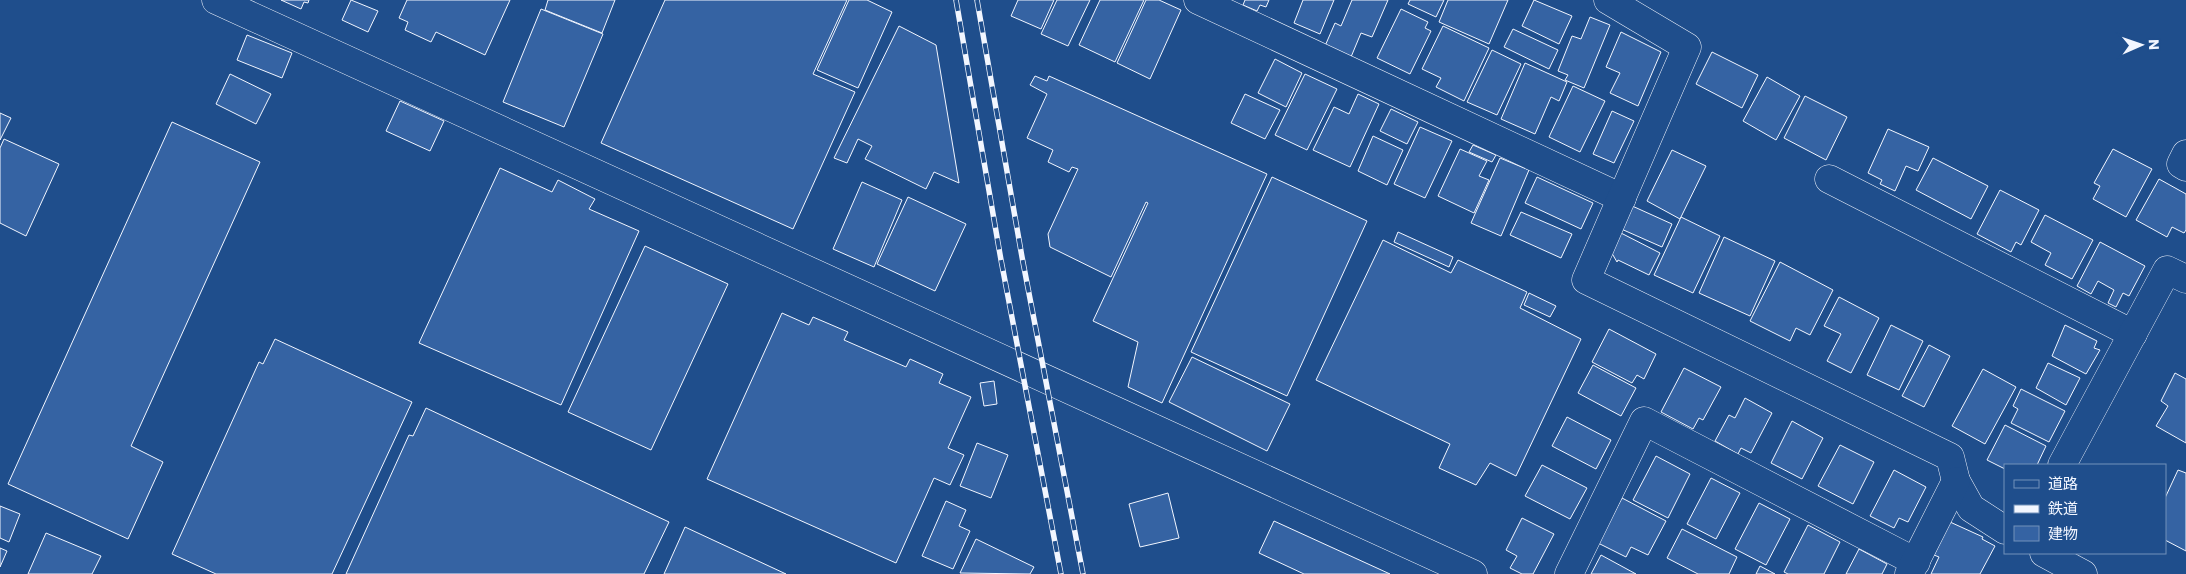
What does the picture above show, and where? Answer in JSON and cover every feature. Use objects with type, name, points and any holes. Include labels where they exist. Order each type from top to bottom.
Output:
[{"type":"street","points":[[216,0],[1473,574]]},
{"type":"street","points":[[1198,0],[1622,198]]},
{"type":"street","points":[[1608,0],[1687,47],[1586,280],[1950,457],[1956,481],[1971,508],[2004,529]]},
{"type":"street","points":[[2186,154],[2180,164],[2186,167]]},
{"type":"street","points":[[1829,179],[2133,334]]},
{"type":"street","points":[[2063,464],[2168,270],[2186,279]]},
{"type":"street","points":[[1569,574],[1644,421],[1912,568],[1956,481]]},
{"type":"street","points":[[2046,554],[2083,574]]},
{"type":"building","points":[[281,0],[309,0],[308,3],[304,2],[301,9]]},
{"type":"building","points":[[351,0],[378,11],[368,32],[342,20]]},
{"type":"building","points":[[407,0],[510,0],[485,55],[436,32],[431,42],[405,30],[408,22],[399,18]]},
{"type":"building","points":[[548,0],[615,0],[602,33],[545,10]]},
{"type":"building","points":[[665,0],[847,0],[813,74],[855,92],[793,229],[601,143]]},
{"type":"building","points":[[849,0],[867,0],[892,12],[858,88],[817,70]]},
{"type":"building","points":[[1018,0],[1054,0],[1041,29],[1011,16]]},
{"type":"building","points":[[1057,0],[1090,0],[1068,46],[1041,34]]},
{"type":"building","points":[[1100,0],[1144,0],[1115,62],[1079,45]]},
{"type":"building","points":[[1146,0],[1159,0],[1181,10],[1150,79],[1117,63]]},
{"type":"building","points":[[1245,0],[1269,0],[1266,7],[1260,5],[1257,11],[1243,5]]},
{"type":"building","points":[[1303,0],[1334,0],[1320,34],[1294,23]]},
{"type":"building","points":[[1352,0],[1388,0],[1372,37],[1361,33],[1351,57],[1325,46],[1335,23],[1341,26]]},
{"type":"building","points":[[1410,0],[1444,0],[1436,17],[1408,4]]},
{"type":"building","points":[[1448,0],[1508,0],[1489,44],[1439,22]]},
{"type":"building","points":[[1534,0],[1572,16],[1559,44],[1522,26]]},
{"type":"building","points":[[541,9],[603,34],[564,127],[503,102]]},
{"type":"building","points":[[1401,9],[1428,22],[1425,28],[1431,31],[1410,74],[1377,58]]},
{"type":"building","points":[[1590,17],[1610,25],[1584,88],[1565,80],[1568,75],[1558,71],[1572,36],[1581,39]]},
{"type":"building","points":[[899,26],[936,45],[959,183],[934,172],[926,189],[865,159],[872,146],[858,139],[847,163],[834,158]]},
{"type":"building","points":[[1443,26],[1489,48],[1464,101],[1436,87],[1441,78],[1422,69]]},
{"type":"building","points":[[1513,29],[1558,50],[1549,69],[1504,47]]},
{"type":"building","points":[[1621,32],[1661,52],[1638,106],[1610,93],[1620,73],[1606,67]]},
{"type":"building","points":[[247,35],[292,53],[282,78],[237,60]]},
{"type":"building","points":[[1492,50],[1521,64],[1497,115],[1467,102]]},
{"type":"building","points":[[1712,52],[1758,75],[1742,108],[1696,84]]},
{"type":"building","points":[[1275,59],[1302,73],[1286,107],[1258,93]]},
{"type":"building","points":[[1525,63],[1567,82],[1559,101],[1551,97],[1535,134],[1501,119]]},
{"type":"building","points":[[230,74],[271,94],[256,124],[216,104]]},
{"type":"building","points":[[1305,74],[1337,89],[1307,150],[1275,135]]},
{"type":"building","points":[[1035,76],[1047,81],[1049,76],[1267,174],[1162,403],[1128,387],[1138,342],[1093,321],[1148,203],[1146,202],[1111,277],[1050,247],[1048,234],[1078,169],[1072,167],[1069,172],[1048,162],[1053,150],[1027,138],[1047,94],[1030,85]]},
{"type":"building","points":[[1767,77],[1800,96],[1776,140],[1743,121]]},
{"type":"building","points":[[1573,86],[1605,101],[1580,152],[1549,137]]},
{"type":"building","points":[[1245,94],[1280,110],[1265,139],[1231,123]]},
{"type":"building","points":[[1358,94],[1379,104],[1350,167],[1313,150],[1334,107],[1349,114]]},
{"type":"building","points":[[1805,96],[1847,117],[1826,160],[1784,138]]},
{"type":"building","points":[[400,101],[444,121],[430,151],[386,131]]},
{"type":"building","points":[[1391,109],[1418,122],[1407,144],[1380,131]]},
{"type":"building","points":[[1612,111],[1634,121],[1614,163],[1593,154]]},
{"type":"building","points":[[0,113],[11,118],[0,140]]},
{"type":"building","points":[[172,122],[260,162],[131,446],[163,462],[128,539],[8,484]]},
{"type":"building","points":[[1420,127],[1452,141],[1425,198],[1394,184]]},
{"type":"building","points":[[1888,129],[1929,147],[1918,171],[1906,166],[1895,191],[1880,184],[1882,180],[1868,173]]},
{"type":"building","points":[[1373,136],[1403,150],[1387,185],[1358,171]]},
{"type":"building","points":[[4,139],[59,164],[26,236],[0,223],[0,148]]},
{"type":"building","points":[[1473,145],[1496,155],[1492,162],[1469,152]]},
{"type":"building","points":[[1460,149],[1487,161],[1479,176],[1489,180],[1474,213],[1438,196]]},
{"type":"building","points":[[2113,149],[2152,169],[2126,217],[2093,199],[2100,186],[2094,183]]},
{"type":"building","points":[[1672,150],[1706,166],[1680,219],[1647,201]]},
{"type":"building","points":[[1500,158],[1529,170],[1501,236],[1471,223]]},
{"type":"building","points":[[1933,158],[1988,186],[1971,219],[1916,190]]},
{"type":"building","points":[[500,168],[552,192],[558,180],[595,199],[589,209],[639,231],[561,405],[419,343]]},
{"type":"building","points":[[1272,177],[1367,221],[1287,396],[1191,352]]},
{"type":"building","points":[[1537,177],[1593,203],[1581,229],[1525,203]]},
{"type":"building","points":[[2159,179],[2186,194],[2186,230],[2184,233],[2172,227],[2167,237],[2136,220]]},
{"type":"building","points":[[862,182],[902,200],[874,267],[833,249]]},
{"type":"building","points":[[2000,190],[2039,210],[2021,245],[2016,242],[2011,252],[1977,234]]},
{"type":"building","points":[[908,197],[966,224],[935,291],[877,264]]},
{"type":"building","points":[[1630,205],[1672,224],[1662,247],[1619,228]]},
{"type":"building","points":[[1521,212],[1572,234],[1561,258],[1510,235]]},
{"type":"building","points":[[2045,215],[2093,240],[2072,279],[2045,265],[2051,253],[2031,242]]},
{"type":"building","points":[[1681,217],[1720,236],[1693,293],[1654,275]]},
{"type":"building","points":[[1398,232],[1453,257],[1449,267],[1394,242]]},
{"type":"building","points":[[1619,232],[1660,253],[1649,275],[1618,260],[1617,262],[1610,250]]},
{"type":"building","points":[[1724,237],[1775,261],[1750,316],[1699,293]]},
{"type":"building","points":[[1383,240],[1451,273],[1458,260],[1527,292],[1520,308],[1581,339],[1516,476],[1490,463],[1476,485],[1439,468],[1450,444],[1316,380]]},
{"type":"building","points":[[2100,242],[2145,266],[2129,296],[2123,293],[2116,307],[2108,303],[2114,290],[2098,281],[2091,294],[2077,286]]},
{"type":"building","points":[[645,246],[728,284],[651,450],[568,412]]},
{"type":"building","points":[[1780,262],[1833,290],[1810,335],[1796,328],[1790,341],[1750,321]]},
{"type":"building","points":[[1529,293],[1556,306],[1550,317],[1524,305]]},
{"type":"building","points":[[1839,297],[1879,318],[1851,373],[1827,361],[1841,334],[1824,326]]},
{"type":"building","points":[[782,313],[809,325],[813,317],[848,332],[844,340],[906,367],[910,359],[943,374],[939,383],[971,397],[948,448],[964,455],[950,485],[934,478],[896,563],[707,479]]},
{"type":"building","points":[[1891,325],[1923,341],[1899,390],[1867,375]]},
{"type":"building","points":[[2065,325],[2097,341],[2094,348],[2100,350],[2086,374],[2052,356]]},
{"type":"building","points":[[1609,329],[1656,354],[1644,379],[1637,375],[1632,383],[1592,362]]},
{"type":"building","points":[[275,339],[412,402],[332,574],[216,574],[172,554],[259,362],[263,364]]},
{"type":"building","points":[[1929,345],[1950,356],[1924,407],[1902,396]]},
{"type":"building","points":[[1192,357],[1290,404],[1267,451],[1169,402]]},
{"type":"building","points":[[2048,363],[2080,378],[2066,405],[2036,388]]},
{"type":"building","points":[[1593,365],[1636,388],[1621,416],[1578,393]]},
{"type":"building","points":[[1684,368],[1721,387],[1703,420],[1699,418],[1693,429],[1661,412]]},
{"type":"building","points":[[1983,369],[2016,387],[1985,444],[1952,426]]},
{"type":"building","points":[[2175,373],[2186,379],[2186,443],[2156,426],[2168,406],[2161,401]]},
{"type":"building","points":[[994,381],[997,404],[984,406],[980,383]]},
{"type":"building","points":[[2021,389],[2065,411],[2049,442],[2011,423],[2018,409],[2013,406]]},
{"type":"building","points":[[1745,398],[1772,413],[1751,453],[1741,448],[1738,454],[1715,441],[1729,415],[1735,418]]},
{"type":"building","points":[[426,408],[669,522],[644,574],[346,574],[409,435],[413,436]]},
{"type":"building","points":[[1567,417],[1611,440],[1596,469],[1552,446]]},
{"type":"building","points":[[1792,421],[1823,438],[1802,479],[1771,463]]},
{"type":"building","points":[[2005,425],[2046,446],[2037,464],[2004,464],[2004,468],[1987,460]]},
{"type":"building","points":[[977,443],[1008,455],[991,498],[960,486]]},
{"type":"building","points":[[1840,445],[1874,462],[1853,504],[1818,486]]},
{"type":"building","points":[[1656,456],[1690,474],[1668,518],[1633,500]]},
{"type":"building","points":[[1542,465],[1587,488],[1570,519],[1525,496]]},
{"type":"building","points":[[1894,470],[1926,487],[1908,522],[1899,518],[1894,528],[1870,516]]},
{"type":"building","points":[[2178,470],[2186,473],[2186,551],[2166,541],[2166,496]]},
{"type":"building","points":[[1711,478],[1740,493],[1716,539],[1687,524]]},
{"type":"building","points":[[1168,493],[1179,538],[1140,547],[1129,504]]},
{"type":"building","points":[[1622,498],[1666,521],[1648,555],[1631,547],[1626,557],[1598,543]]},
{"type":"building","points":[[946,501],[966,510],[959,526],[970,531],[953,569],[922,556]]},
{"type":"building","points":[[1759,503],[1790,519],[1766,565],[1735,549]]},
{"type":"building","points":[[0,506],[20,514],[9,542],[0,538]]},
{"type":"building","points":[[1522,518],[1554,534],[1533,574],[1522,574],[1510,568],[1517,556],[1506,550]]},
{"type":"building","points":[[1274,521],[1390,574],[1304,574],[1259,553]]},
{"type":"building","points":[[1950,522],[1983,537],[1982,539],[1995,546],[1980,574],[1931,574],[1939,557],[1934,555]]},
{"type":"building","points":[[1808,525],[1840,542],[1824,574],[1788,574],[1784,572]]},
{"type":"building","points":[[685,527],[786,574],[664,574]]},
{"type":"building","points":[[1682,529],[1737,557],[1729,574],[1698,574],[1667,558]]},
{"type":"building","points":[[46,533],[101,556],[92,574],[28,574]]},
{"type":"building","points":[[976,539],[1034,567],[1030,574],[960,573]]},
{"type":"building","points":[[0,548],[7,551],[0,567]]},
{"type":"building","points":[[1859,549],[1887,564],[1882,574],[1846,574]]},
{"type":"building","points":[[1601,555],[1636,574],[1591,574]]},
{"type":"building","points":[[1760,566],[1775,574],[1756,574]]},
{"type":"railway","points":[[956,0],[1001,260],[1061,574]]},
{"type":"railway","points":[[977,0],[1022,257],[1083,574]]}]
